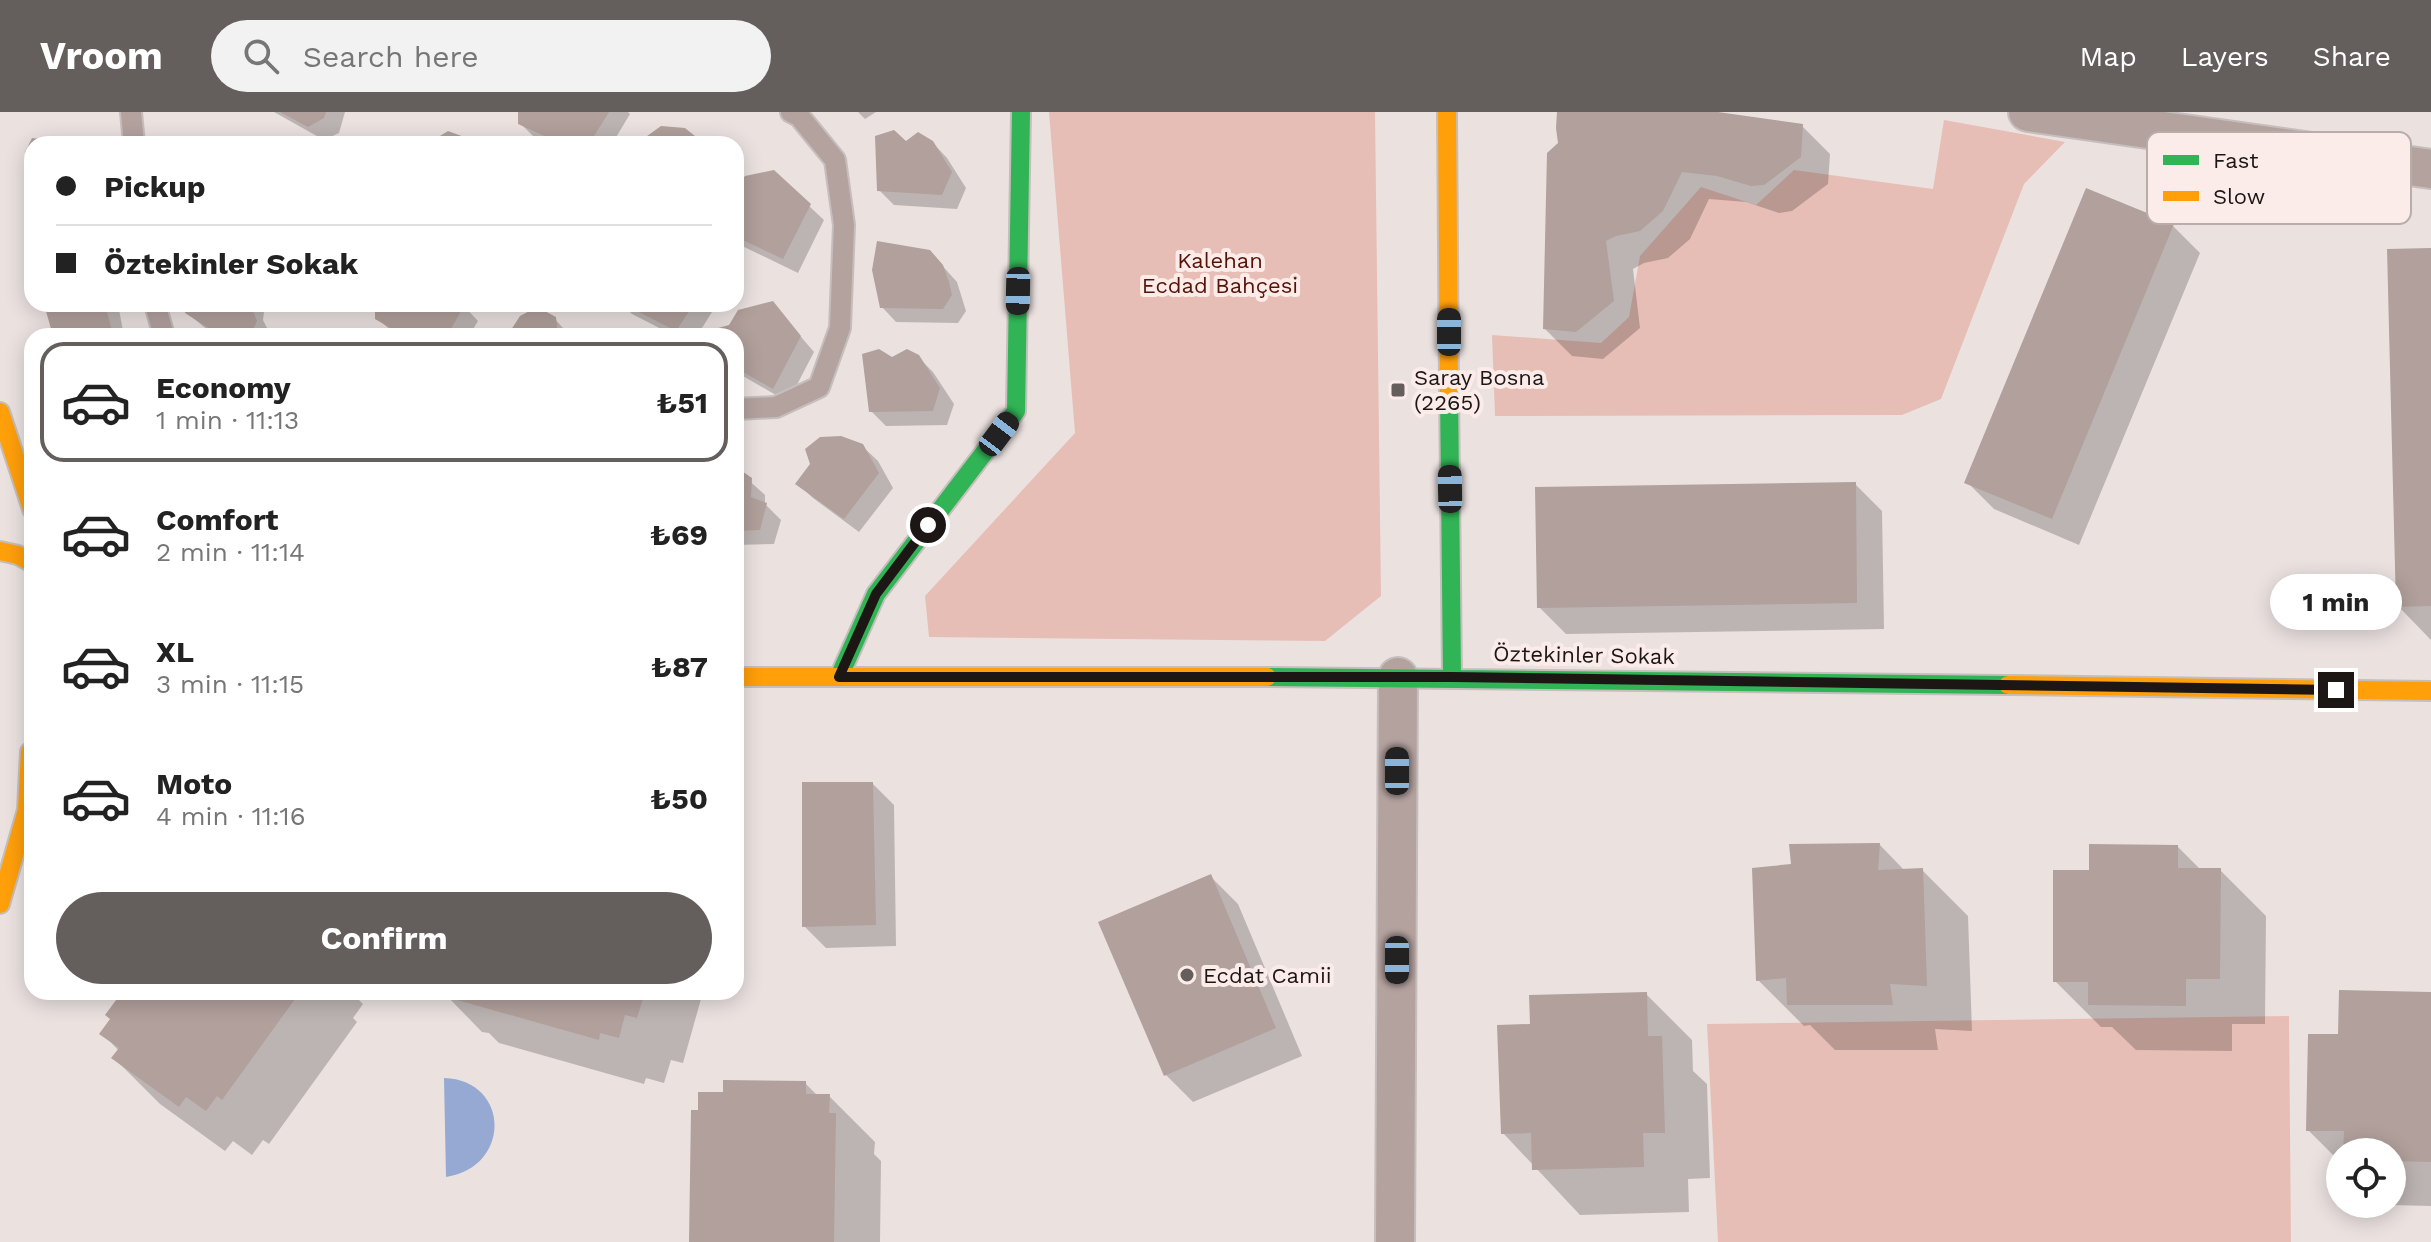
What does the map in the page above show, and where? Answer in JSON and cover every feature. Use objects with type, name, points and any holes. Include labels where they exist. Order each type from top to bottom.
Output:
[{"type":"street","points":[[839,677],[876,594],[1016,411],[1021,112]]},
{"type":"street","points":[[1447,112],[1452,677]]},
{"type":"street","points":[[2028,112],[2169,132]]},
{"type":"street","points":[[2411,166],[2431,169]]},
{"type":"street","points":[[0,412],[24,485]]},
{"type":"street","points":[[0,551],[24,558]]},
{"type":"street","name":"Öztekinler Sokak","points":[[744,677],[1452,677],[2431,691]]},
{"type":"street","points":[[1395,1242],[1398,677]]},
{"type":"street","points":[[0,904],[24,820]]},
{"type":"lane","points":[[131,112],[133,136]]},
{"type":"lane","points":[[744,409],[776,407],[819,387],[840,328],[844,225],[835,160],[799,116],[791,112]]},
{"type":"green space","name":"Kalehan Ecdad Bahçesi","points":[[1049,112],[1375,112],[1381,596],[1325,641],[929,637],[925,596],[1075,433]]},
{"type":"green space","points":[[1944,120],[2065,142],[2024,184],[1941,399],[1902,415],[1495,416],[1492,335],[1601,343],[1629,317],[1640,256],[1701,187],[1756,205],[1794,170],[1933,189]]},
{"type":"green space","points":[[2289,1016],[2291,1242],[1718,1242],[1707,1024]]},
{"type":"water","points":[[444,1078],[466,1082],[481,1093],[491,1108],[494,1124],[492,1142],[483,1158],[468,1170],[446,1177]]},
{"type":"building","points":[[280,112],[326,112],[324,118],[308,127]]},
{"type":"building","points":[[518,112],[609,112],[594,136],[544,136],[518,124]]},
{"type":"building","points":[[1557,112],[1718,112],[1803,124],[1801,157],[1764,185],[1751,186],[1717,176],[1682,172],[1663,211],[1640,231],[1606,241],[1614,301],[1576,332],[1543,329],[1547,153],[1558,143]]},
{"type":"building","points":[[661,126],[685,128],[695,136],[647,136]]},
{"type":"building","points":[[894,130],[906,141],[918,132],[933,141],[952,172],[942,195],[877,191],[875,136]]},
{"type":"building","points":[[448,131],[462,136],[440,136]]},
{"type":"building","points":[[774,170],[811,204],[783,259],[744,241],[745,176]]},
{"type":"building","points":[[2086,188],[2147,213],[2147,224],[2174,224],[2052,519],[1964,483]]},
{"type":"building","points":[[877,241],[930,250],[943,265],[952,295],[943,309],[880,308],[872,270]]},
{"type":"building","points":[[2431,248],[2431,606],[2396,607],[2387,249]]},
{"type":"building","points":[[773,301],[801,336],[773,389],[744,373],[744,328],[718,328],[729,325],[737,312],[744,312],[744,308]]},
{"type":"building","points":[[46,312],[107,312],[111,328],[51,328]]},
{"type":"building","points":[[253,312],[257,321],[254,328],[208,328],[185,313]]},
{"type":"building","points":[[375,312],[460,312],[452,328],[390,328],[375,319]]},
{"type":"building","points":[[528,312],[546,312],[556,317],[557,328],[512,328],[520,316]]},
{"type":"building","points":[[639,312],[689,312],[678,328],[670,328]]},
{"type":"building","points":[[879,349],[892,357],[907,349],[919,355],[940,388],[933,411],[869,412],[862,354]]},
{"type":"building","points":[[841,436],[863,444],[879,473],[844,519],[795,484],[810,464],[805,449],[820,437]]},
{"type":"building","points":[[744,472],[752,478],[751,497],[767,503],[760,530],[744,531]]},
{"type":"building","points":[[1856,482],[1857,603],[1537,608],[1535,487]]},
{"type":"building","points":[[802,782],[873,782],[876,925],[802,927]]},
{"type":"building","points":[[1880,843],[1878,870],[1923,868],[1927,986],[1890,984],[1893,1005],[1787,1005],[1786,978],[1756,981],[1752,868],[1791,864],[1789,844]]},
{"type":"building","points":[[2089,844],[2178,845],[2178,868],[2221,868],[2220,979],[2186,979],[2186,1006],[2088,1005],[2088,982],[2053,982],[2053,870],[2089,870]]},
{"type":"building","name":"Ecdat Camii","points":[[1211,874],[1276,1028],[1164,1076],[1098,922]]},
{"type":"building","points":[[2339,990],[2431,992],[2431,1162],[2406,1161],[2406,1138],[2344,1138],[2344,1131],[2306,1131],[2308,1034],[2338,1034]]},
{"type":"building","points":[[1647,992],[1648,1036],[1662,1036],[1665,1133],[1643,1133],[1644,1167],[1532,1170],[1531,1133],[1501,1134],[1497,1025],[1530,1024],[1529,995]]},
{"type":"building","points":[[116,1000],[294,1000],[222,1100],[217,1096],[206,1111],[186,1097],[179,1107],[111,1058],[119,1048],[99,1034],[110,1019],[105,1015]]},
{"type":"building","points":[[457,1000],[643,1000],[637,1018],[625,1015],[619,1038],[600,1033],[599,1040]]},
{"type":"building","points":[[723,1080],[806,1081],[806,1094],[830,1094],[829,1113],[836,1113],[834,1242],[689,1242],[691,1110],[698,1110],[698,1092],[723,1092]]},
{"type":"traffic: fast","points":[[839,677],[876,594],[1016,411],[1021,112]]},
{"type":"traffic: fast","points":[[1449,390],[1452,677]]},
{"type":"traffic: fast","points":[[1267,677],[2008,685]]},
{"type":"traffic: slow","points":[[1447,112],[1449,390]]},
{"type":"traffic: slow","points":[[0,412],[24,485]]},
{"type":"traffic: slow","points":[[0,551],[24,558]]},
{"type":"traffic: slow","points":[[744,677],[1267,677]]},
{"type":"traffic: slow","points":[[2008,685],[2431,691]]},
{"type":"traffic: slow","points":[[0,904],[24,820]]},
{"type":"place","name":"Saray Bosna (2265)","points":[[1398,390]]},
{"type":"place","name":"Ecdat Camii","points":[[1187,975]]},
{"type":"route","points":[[928,525],[876,594],[839,677],[1452,677],[2336,690]]}]
